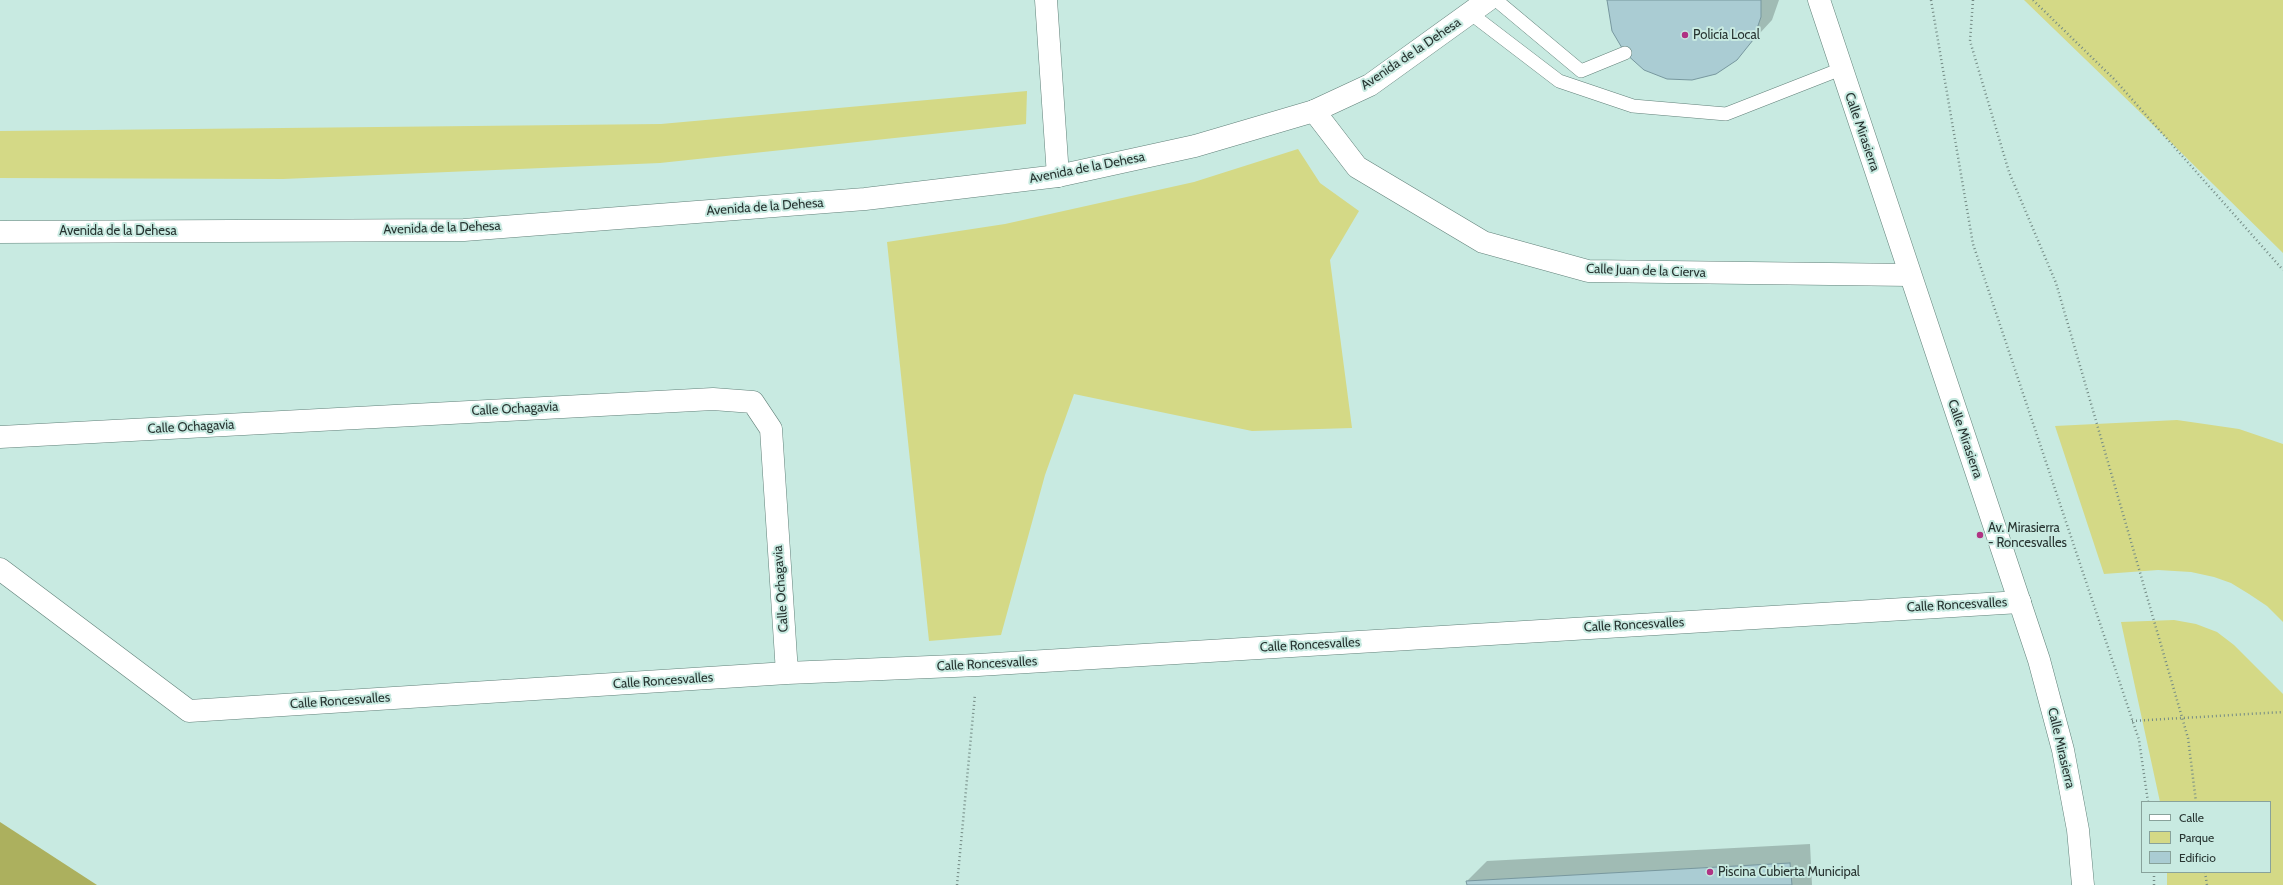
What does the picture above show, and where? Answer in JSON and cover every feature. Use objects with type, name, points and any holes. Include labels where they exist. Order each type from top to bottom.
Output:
[{"type":"street","points":[[1046,0],[1058,176]]},
{"type":"street","name":"Avenida de la Dehesa","points":[[0,232],[464,230],[865,199],[1058,176],[1195,146],[1314,111],[1370,85],[1488,0]]},
{"type":"street","name":"Calle Mirasierra","points":[[1819,0],[2039,660],[2063,750],[2078,830],[2083,885]]},
{"type":"street","name":"Calle Juan de la Cierva","points":[[1314,111],[1357,167],[1483,242],[1573,267],[1588,271],[1910,274]]},
{"type":"street","name":"Calle Ochagavia","points":[[0,437],[713,399],[754,402],[771,429],[787,673]]},
{"type":"street","name":"Calle Roncesvalles","points":[[0,569],[189,711],[787,673],[978,665],[2020,602]]},
{"type":"lane","points":[[1496,0],[1581,71],[1625,53]]},
{"type":"lane","points":[[1470,14],[1559,81],[1633,106],[1726,114],[1841,69]]},
{"type":"path","points":[[1931,0],[1973,244],[2139,740],[2148,801]]},
{"type":"path","points":[[1973,0],[1970,41],[2009,172],[2056,283],[2188,738],[2196,801]]},
{"type":"path","points":[[2033,0],[2115,80],[2283,270]]},
{"type":"path","points":[[958,885],[978,665]]},
{"type":"path","points":[[2132,721],[2283,712]]},
{"type":"path","points":[[2154,873],[2154,885]]},
{"type":"path","points":[[2205,873],[2207,885]]},
{"type":"green space","points":[[2024,0],[2283,0],[2283,253],[2144,116]]},
{"type":"green space","points":[[1027,91],[1026,124],[660,163],[283,179],[0,178],[0,131],[661,124]]},
{"type":"green space","points":[[1298,149],[1320,183],[1359,211],[1330,260],[1352,428],[1252,431],[1074,394],[1045,475],[1001,635],[929,641],[887,242],[1005,224],[1194,182]]},
{"type":"green space","points":[[2177,420],[2239,429],[2283,444],[2283,622],[2267,606],[2249,594],[2231,583],[2214,577],[2191,572],[2158,570],[2104,574],[2055,426]]},
{"type":"green space","points":[[2174,620],[2196,624],[2217,632],[2234,645],[2283,694],[2283,885],[2167,885],[2167,873],[2271,873],[2271,801],[2160,801],[2121,622]]},
{"type":"green space","points":[[0,822],[97,885],[0,885]]},
{"type":"building","name":"Policía Local","points":[[1607,0],[1761,0],[1761,17],[1753,40],[1737,60],[1716,74],[1692,80],[1667,79],[1644,70],[1625,53],[1612,31]]},
{"type":"building","name":"Piscina Cubierta Municipal","points":[[1790,863],[1792,885],[1467,885],[1466,881]]},
{"type":"place","name":"Policía Local","points":[[1685,35]]},
{"type":"place","name":"Av. Mirasierra - Roncesvalles","points":[[1980,535]]},
{"type":"place","name":"Piscina Cubierta Municipal","points":[[1710,872]]}]
